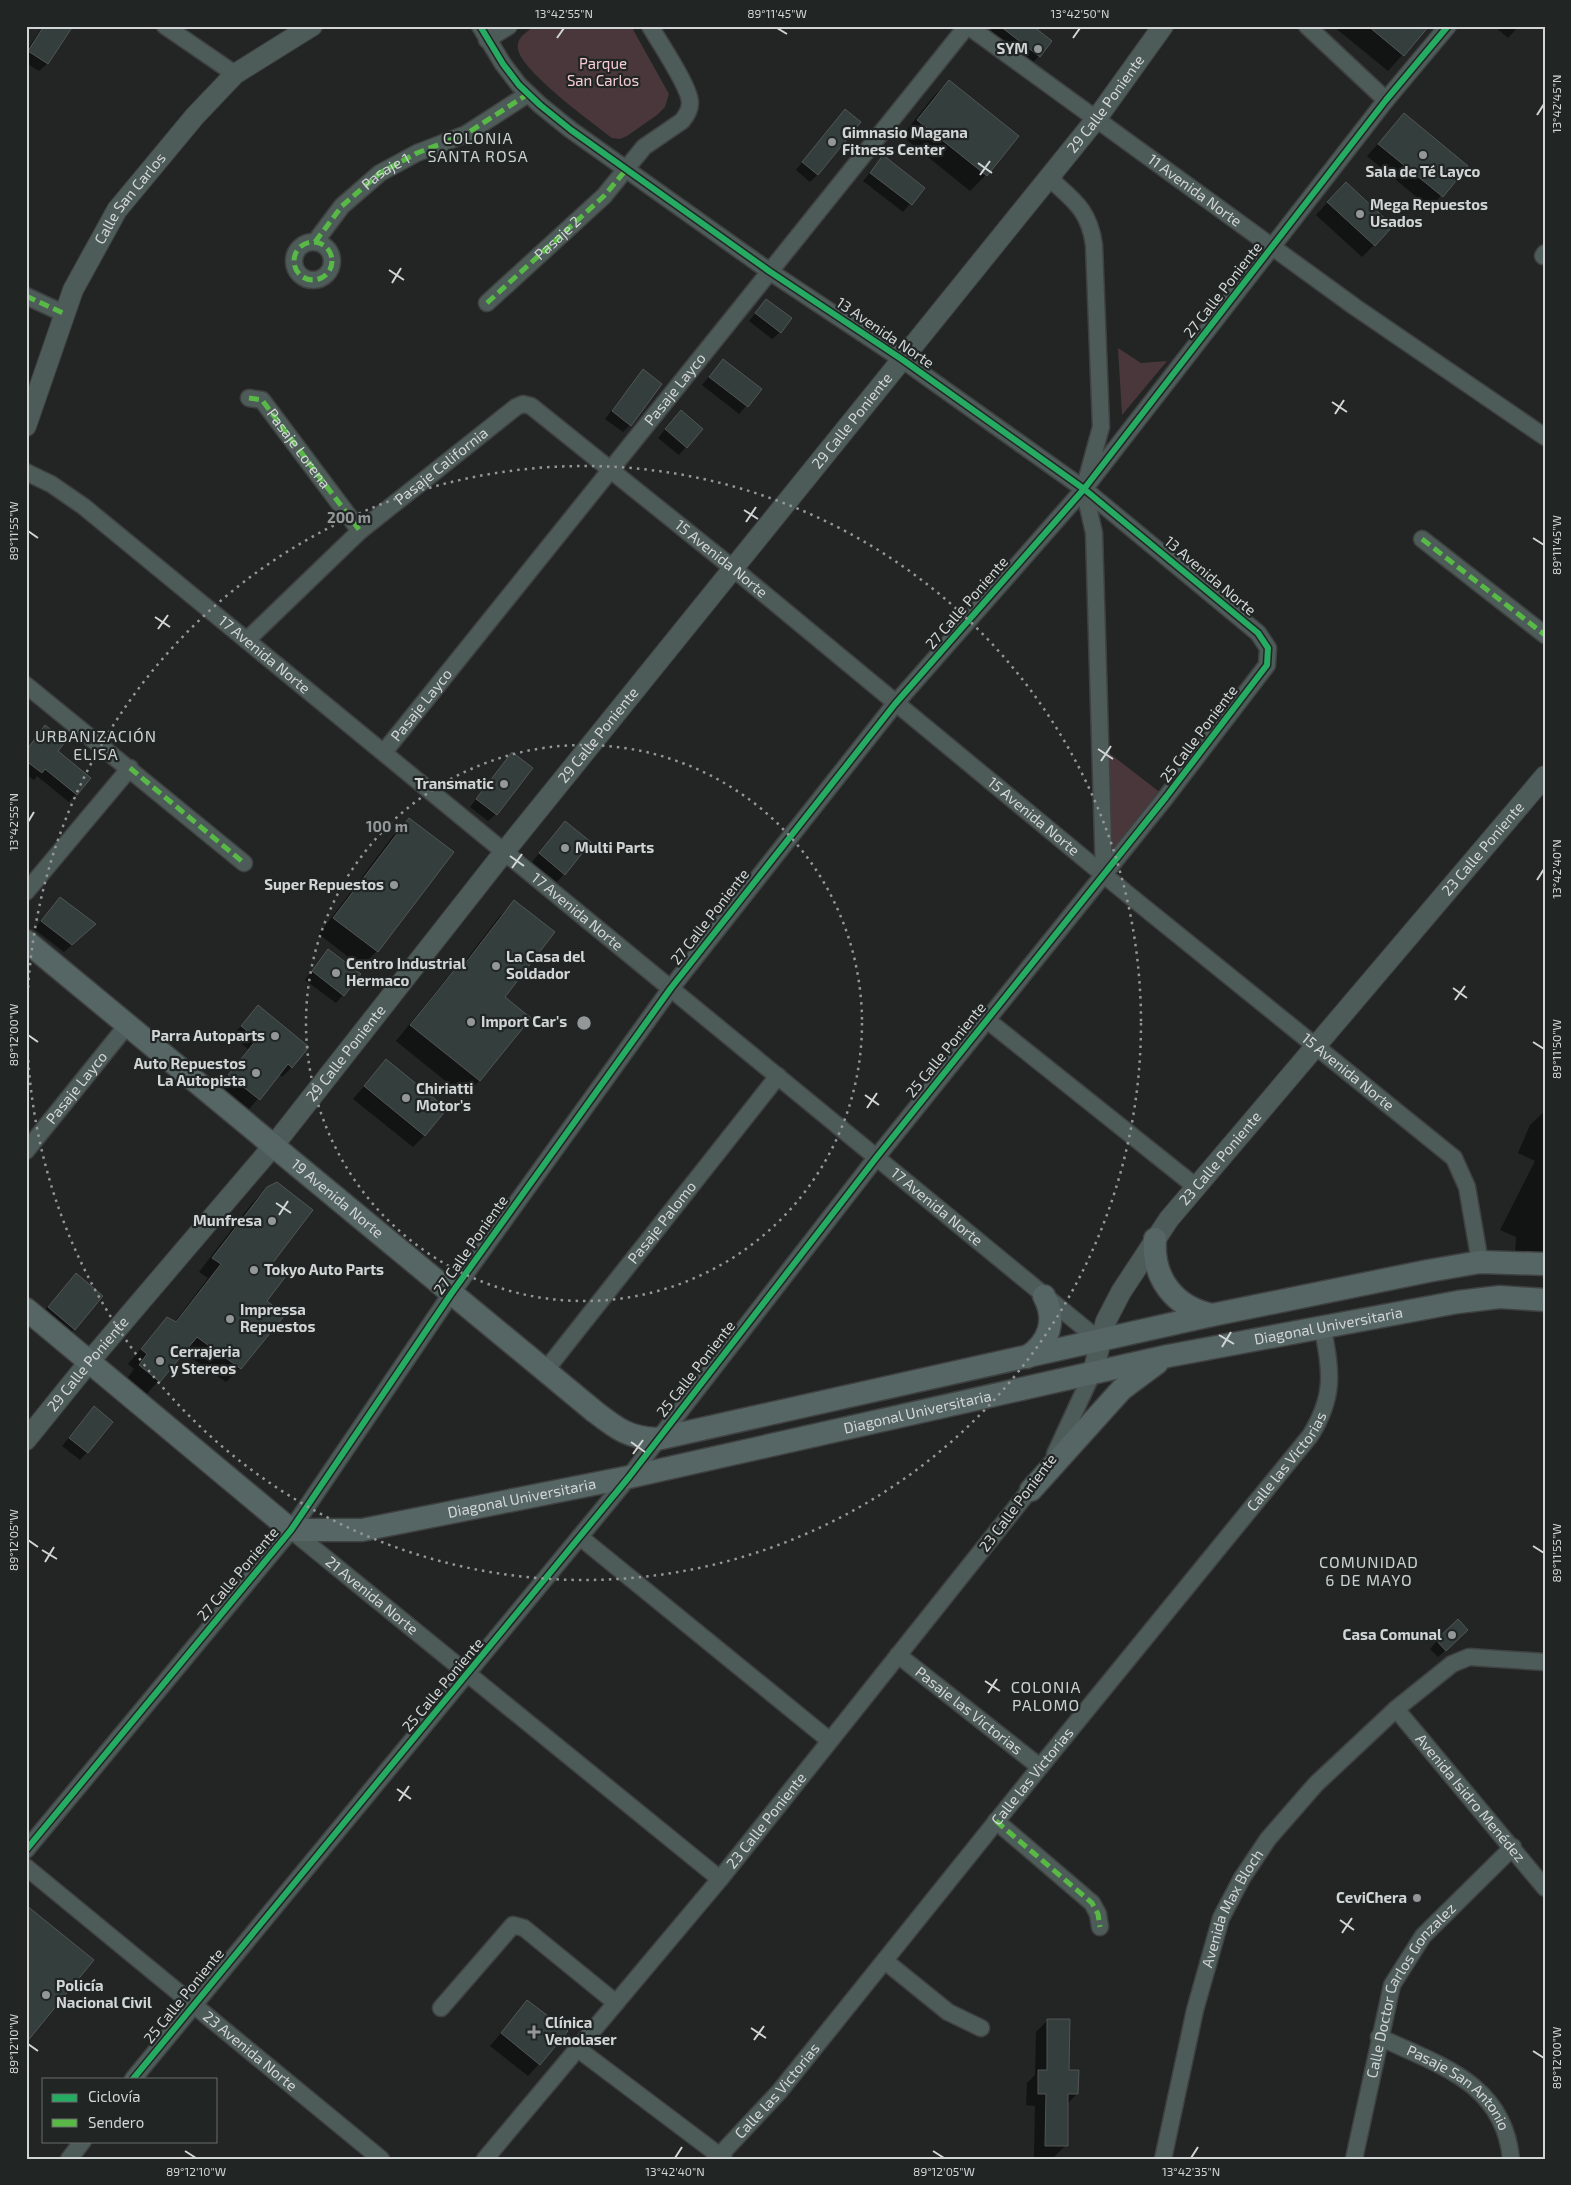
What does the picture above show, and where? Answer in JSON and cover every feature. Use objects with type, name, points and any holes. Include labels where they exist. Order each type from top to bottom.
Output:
[{"type":"main road","name":"19 Avenida Norte","points":[[26,940],[451,1294],[622,1432],[638,1438],[657,1439]]},
{"type":"main road","points":[[1155,1239],[1155,1262],[1171,1294],[1189,1308],[1212,1315]]},
{"type":"main road","name":"Diagonal Universitaria","points":[[657,1439],[1212,1315],[1480,1262],[1545,1264]]},
{"type":"main road","points":[[1027,1357],[1043,1343],[1049,1330],[1051,1316],[1044,1296]]},
{"type":"main road","name":"Diagonal Universitaria","points":[[291,1530],[362,1530],[629,1477],[1168,1356],[1466,1301],[1500,1297],[1545,1300]]},
{"type":"main road","name":"21 Avenida Norte","points":[[26,1309],[291,1530]]},
{"type":"main road","points":[[1031,1490],[1122,1389],[1149,1367],[1168,1356]]},
{"type":"street","points":[[165,26],[235,74]]},
{"type":"street","name":"Calle San Carlos","points":[[26,426],[47,359],[73,290],[117,210],[184,129],[235,74],[312,26]]},
{"type":"street","points":[[483,33],[509,26]]},
{"type":"street","name":"Pasaje 2","points":[[487,303],[604,196],[644,147],[682,120],[690,105],[687,92],[650,26]]},
{"type":"street","name":"11 Avenida Norte","points":[[968,26],[1272,247],[1545,437]]},
{"type":"street","name":"Pasaje Layco","points":[[384,752],[968,26]]},
{"type":"street","name":"29 Calle Poniente","points":[[26,1440],[89,1362],[274,1145],[505,851],[903,360],[1096,118],[1164,26]]},
{"type":"street","points":[[1307,26],[1386,100]]},
{"type":"street","name":"27 Calle Poniente","points":[[26,1850],[291,1530],[451,1294],[671,988],[895,704],[1084,489],[1386,100],[1448,26]]},
{"type":"street","name":"13 Avenida Norte","points":[[483,33],[511,76],[528,94],[625,171],[769,272],[903,360],[1084,489],[1258,633],[1268,648],[1267,665]]},
{"type":"street","name":"Pasaje 1","points":[[315,242],[342,206],[380,173],[417,153],[466,134],[528,94]]},
{"type":"street","points":[[1048,177],[1080,205],[1090,223],[1094,245],[1101,427],[1084,489],[1094,533],[1104,875]]},
{"type":"street","points":[[26,296],[65,314]]},
{"type":"street","name":"Pasaje Lorena","points":[[249,398],[262,400],[360,531]]},
{"type":"street","name":"Pasaje California","points":[[247,640],[360,531],[516,407],[524,404],[531,406]]},
{"type":"street","name":"15 Avenida Norte","points":[[531,406],[734,569],[1104,875],[1454,1158],[1467,1187],[1480,1262]]},
{"type":"street","name":"17 Avenida Norte","points":[[26,472],[51,484],[83,506],[1100,1341]]},
{"type":"street","points":[[1422,539],[1545,635]]},
{"type":"street","name":"25 Calle Poniente","points":[[134,2078],[469,1674],[629,1477],[876,1158],[1104,875],[1267,665]]},
{"type":"street","points":[[26,685],[244,863]]},
{"type":"street","points":[[26,892],[130,768]]},
{"type":"street","name":"23 Calle Poniente","points":[[485,2159],[720,1879],[829,1740],[1031,1490],[1060,1446],[1093,1372],[1100,1341],[1114,1304],[1155,1239],[1195,1186],[1317,1047],[1545,776]]},
{"type":"street","points":[[987,1020],[1195,1186]]},
{"type":"street","name":"Pasaje Layco","points":[[26,1152],[128,1024]]},
{"type":"street","name":"Pasaje Palomo","points":[[545,1371],[778,1076]]},
{"type":"street","name":"Calle las Victorias","points":[[722,2157],[779,2092],[996,1821],[1314,1430],[1327,1403],[1331,1382],[1323,1328]]},
{"type":"street","name":"21 Avenida Norte","points":[[291,1530],[720,1879]]},
{"type":"street","points":[[580,1537],[829,1740]]},
{"type":"street","name":"Pasaje las Victorias","points":[[898,1655],[1040,1767]]},
{"type":"street","name":"Avenida Max Bloch","points":[[1163,2159],[1195,2010],[1226,1910],[1242,1878],[1268,1839],[1316,1784],[1396,1709],[1452,1664],[1464,1658],[1545,1662]]},
{"type":"street","name":"Avenida Isidro Menédez","points":[[1396,1709],[1512,1846],[1545,1888]]},
{"type":"street","points":[[996,1821],[1092,1902],[1098,1914],[1100,1927]]},
{"type":"street","name":"Calle Doctor Carlos Gonzalez","points":[[1354,2159],[1379,2037],[1392,1986],[1423,1936],[1512,1846]]},
{"type":"street","name":"23 Avenida Norte","points":[[26,1867],[381,2159]]},
{"type":"street","points":[[441,2008],[513,1926],[524,1928],[616,2003]]},
{"type":"street","points":[[885,1961],[948,2012],[981,2028]]},
{"type":"street","name":"Pasaje San Antonio","points":[[1379,2037],[1469,2081],[1494,2107],[1509,2139],[1511,2159]]},
{"type":"street","points":[[578,2050],[722,2157]]},
{"type":"street","points":[[69,2159],[82,2142]]},
{"type":"green space","name":"Parque San Carlos","points":[[535,26],[631,26],[669,94],[665,107],[657,115],[627,136],[620,139],[612,138],[544,83],[522,59],[518,49],[520,38]]},
{"type":"green space","points":[[1118,348],[1141,363],[1167,361],[1122,415]]},
{"type":"green space","points":[[1100,746],[1166,797],[1104,875]]},
{"type":"building","points":[[44,26],[73,26],[48,64],[28,51]]},
{"type":"building","name":"SYM","points":[[1000,26],[1033,26],[1052,41],[1040,57]]},
{"type":"building","points":[[1368,26],[1429,26],[1404,56]]},
{"type":"building","points":[[949,80],[1019,136],[987,176],[917,120]]},
{"type":"building","name":"Gimnasio Magana Fitness Center","points":[[845,109],[861,122],[818,175],[802,162]]},
{"type":"building","name":"Sala de Té Layco","points":[[1404,113],[1468,166],[1443,197],[1378,144]]},
{"type":"building","points":[[883,155],[925,188],[912,205],[870,173]]},
{"type":"building","name":"Mega Repuestos Usados","points":[[1346,182],[1393,226],[1375,246],[1327,202]]},
{"type":"building","points":[[766,299],[792,318],[781,333],[755,313]]},
{"type":"building","points":[[723,359],[762,389],[748,407],[709,377]]},
{"type":"building","points":[[643,369],[662,384],[631,426],[612,411]]},
{"type":"building","points":[[681,410],[703,429],[687,448],[665,429]]},
{"type":"building","points":[[45,725],[66,741],[58,751],[91,778],[77,795],[45,769],[42,773],[26,761],[26,751]]},
{"type":"building","name":"Transmatic","points":[[512,752],[533,768],[497,815],[476,799]]},
{"type":"building","name":"Super Repuestos","points":[[409,818],[454,852],[378,952],[333,918]]},
{"type":"building","name":"Multi Parts","points":[[565,821],[591,842],[565,875],[539,853]]},
{"type":"building","points":[[60,897],[96,924],[72,945],[41,921]]},
{"type":"building","name":"Import Car's","points":[[514,900],[555,932],[505,997],[531,1018],[480,1081],[410,1025],[461,962],[464,965]]},
{"type":"building","name":"Centro Industrial Hermaco","points":[[328,949],[361,974],[344,996],[312,971]]},
{"type":"building","points":[[258,1005],[309,1047],[292,1068],[288,1064],[260,1100],[228,1075],[257,1039],[241,1026]]},
{"type":"building","name":"Chiriatti Motor's","points":[[386,1059],[447,1109],[425,1136],[364,1086]]},
{"type":"building","points":[[277,1182],[313,1210],[272,1264],[286,1276],[267,1301],[285,1315],[241,1369],[197,1337],[160,1382],[139,1365],[147,1354],[141,1349],[167,1317],[176,1322],[221,1264],[212,1258],[267,1187]]},
{"type":"building","points":[[76,1273],[103,1296],[75,1330],[48,1307]]},
{"type":"building","points":[[94,1406],[113,1422],[88,1453],[69,1438]]},
{"type":"building","name":"Casa Comunal","points":[[1458,1619],[1468,1630],[1446,1651],[1436,1640]]},
{"type":"building","name":"Policía Nacional Civil","points":[[26,1905],[94,1960],[26,2043]]},
{"type":"building","name":"Clínica Venolaser","points":[[527,2000],[568,2031],[540,2065],[501,2033]]},
{"type":"building","points":[[1047,2019],[1070,2019],[1069,2070],[1079,2070],[1078,2094],[1068,2094],[1068,2146],[1045,2146],[1046,2094],[1038,2094],[1038,2070],[1047,2070]]},
{"type":"marked path","points":[[315,242],[342,206],[380,173],[417,153],[466,134],[528,94]]},
{"type":"marked path","points":[[487,303],[604,196],[625,171]]},
{"type":"marked path","points":[[313,242],[326,248],[332,261],[326,274],[313,280],[300,274],[294,261],[300,248],[313,242]]},
{"type":"marked path","points":[[26,296],[65,314]]},
{"type":"marked path","points":[[249,398],[262,400],[360,531]]},
{"type":"marked path","points":[[1422,539],[1545,635]]},
{"type":"marked path","points":[[130,768],[244,863]]},
{"type":"marked path","points":[[996,1821],[1092,1903],[1098,1914],[1100,1927]]},
{"type":"cycle path","points":[[134,2078],[629,1477],[876,1158],[1166,797],[1267,665],[1268,648],[1258,633],[1084,489],[903,360],[769,271],[571,130],[540,105],[519,85],[503,64],[480,26]]},
{"type":"cycle path","points":[[26,1850],[291,1530],[451,1294],[671,988],[895,704],[1084,489],[1386,100],[1448,26]]},
{"type":"place","name":"SYM","points":[[1038,49]]},
{"type":"place","name":"Gimnasio Magana Fitness Center","points":[[832,142]]},
{"type":"place","name":"Sala de Té Layco","points":[[1423,155]]},
{"type":"place","name":"Mega Repuestos Usados","points":[[1360,214]]},
{"type":"place","name":"Transmatic","points":[[504,784]]},
{"type":"place","name":"Multi Parts","points":[[565,848]]},
{"type":"place","name":"Super Repuestos","points":[[394,885]]},
{"type":"place","name":"La Casa del Soldador","points":[[496,966]]},
{"type":"place","name":"Centro Industrial Hermaco","points":[[336,973]]},
{"type":"place","name":"Import Car's","points":[[471,1022]]},
{"type":"place","name":"Parra Autoparts","points":[[275,1036]]},
{"type":"place","name":"Auto Repuestos La Autopista","points":[[256,1073]]},
{"type":"place","name":"Chiriatti Motor's","points":[[406,1098]]},
{"type":"place","name":"Munfresa","points":[[272,1221]]},
{"type":"place","name":"Tokyo Auto Parts","points":[[254,1270]]},
{"type":"place","name":"Impressa Repuestos","points":[[230,1319]]},
{"type":"place","name":"Cerrajeria y Stereos","points":[[160,1361]]},
{"type":"place","name":"Casa Comunal","points":[[1452,1635]]},
{"type":"place","name":"CeviChera","points":[[1417,1898]]},
{"type":"place","name":"Policía Nacional Civil","points":[[46,1995]]},
{"type":"place","name":"Clínica Venolaser","points":[[534,2032]]},
{"type":"district","name":"COLONIA SANTA ROSA","points":[[478,147]]},
{"type":"district","name":"URBANIZACIÓN ELISA","points":[[96,745]]},
{"type":"district","name":"COMUNIDAD 6 DE MAYO","points":[[1369,1571]]},
{"type":"district","name":"COLONIA PALOMO","points":[[1046,1696]]}]
